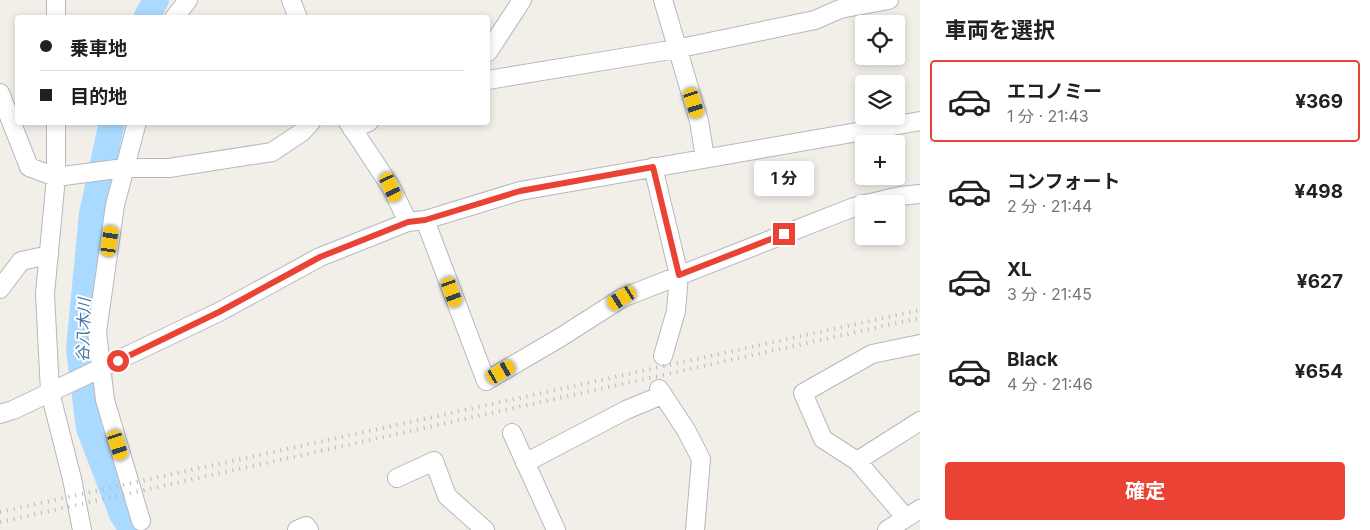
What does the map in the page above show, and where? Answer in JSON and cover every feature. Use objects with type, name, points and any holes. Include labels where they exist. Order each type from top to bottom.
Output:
[{"type":"street","points":[[56,0],[56,15]]},
{"type":"street","points":[[176,15],[188,0]]},
{"type":"street","points":[[291,0],[297,15]]},
{"type":"street","points":[[490,49],[522,0]]},
{"type":"street","points":[[662,0],[699,121],[705,158]]},
{"type":"street","points":[[490,80],[676,49],[814,20],[840,9],[890,0]]},
{"type":"street","points":[[0,93],[29,167],[56,176],[124,168],[169,168],[272,152],[302,132],[308,125]]},
{"type":"street","points":[[0,414],[13,410],[219,312],[320,257],[408,222],[425,220],[520,191],[920,121]]},
{"type":"street","points":[[56,125],[56,176],[46,294],[50,392],[72,479],[82,530]]},
{"type":"street","points":[[136,125],[115,205],[97,332],[98,370],[141,521]]},
{"type":"street","points":[[350,126],[391,187],[408,222]]},
{"type":"street","points":[[653,167],[679,275],[676,311],[662,356]]},
{"type":"street","points":[[905,196],[920,194]]},
{"type":"street","points":[[425,220],[486,381],[622,298],[855,207]]},
{"type":"street","points":[[0,289],[21,261],[48,255]]},
{"type":"street","points":[[887,530],[913,514],[858,461],[823,439],[803,393],[872,354],[920,344]]},
{"type":"street","points":[[525,463],[660,392],[686,430],[701,458],[695,530]]},
{"type":"street","points":[[858,461],[920,422]]},
{"type":"street","points":[[512,433],[556,530]]},
{"type":"street","points":[[397,478],[434,461],[447,496],[484,530]]},
{"type":"street","points":[[297,530],[306,526],[309,530]]},
{"type":"waterway","name":"谷八木川","points":[[148,15],[156,0]]},
{"type":"waterway","name":"谷八木川","points":[[111,125],[92,214],[79,349],[89,428],[122,514],[132,530]]},
{"type":"railway","points":[[0,512],[920,310]]},
{"type":"railway","points":[[0,522],[920,318]]},
{"type":"route","points":[[118,361],[219,312],[320,257],[408,222],[425,220],[520,191],[653,167],[679,275],[784,234]]}]
